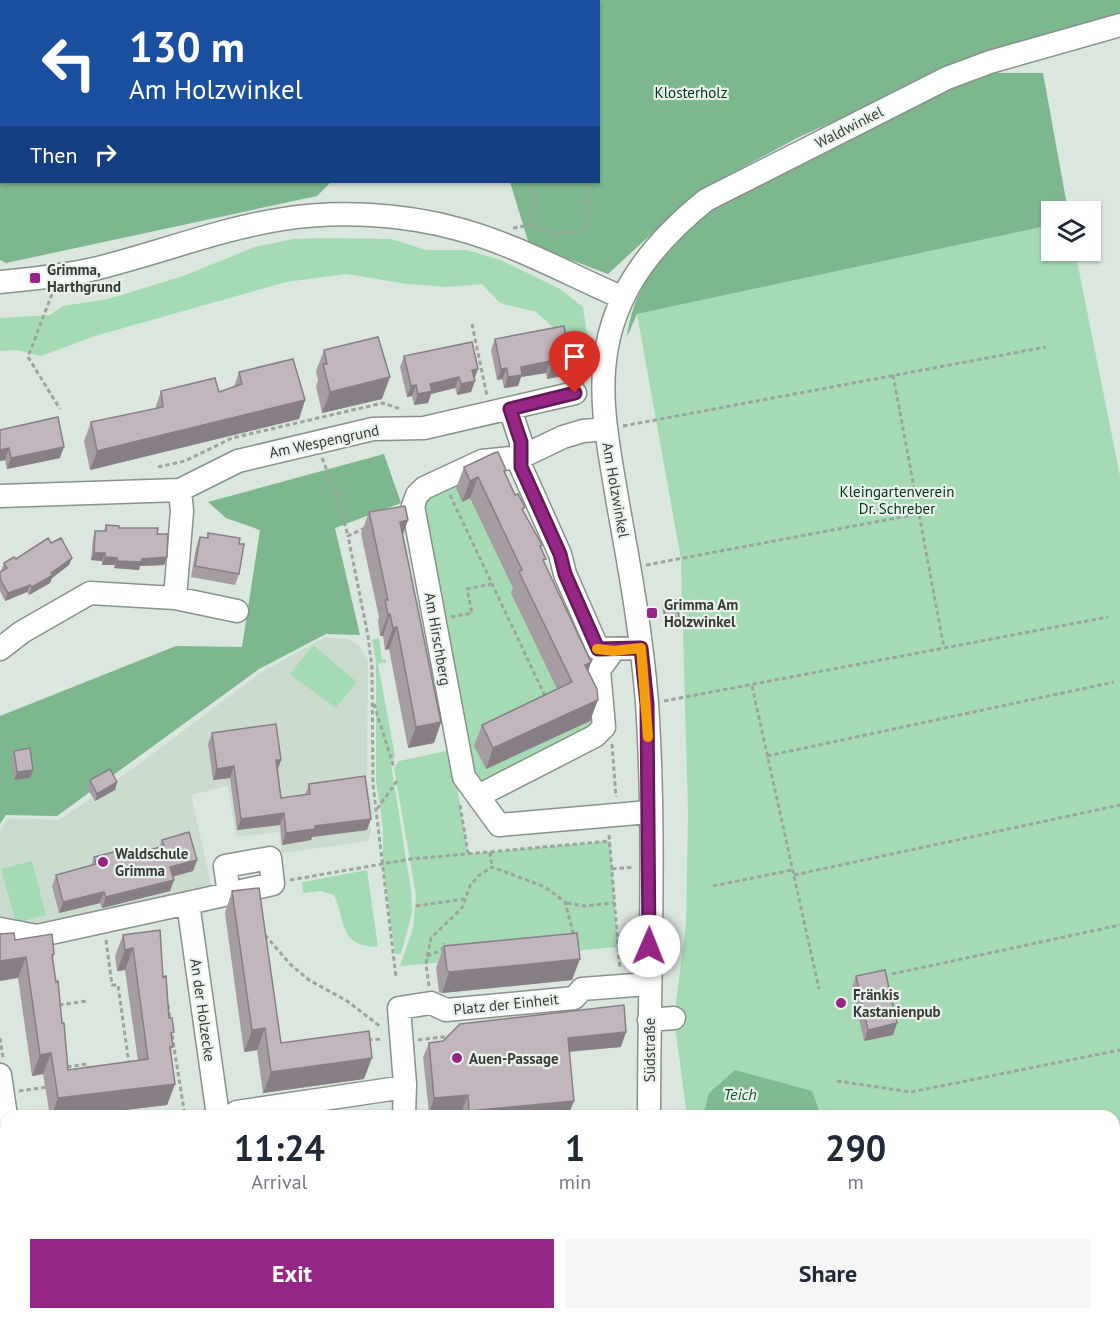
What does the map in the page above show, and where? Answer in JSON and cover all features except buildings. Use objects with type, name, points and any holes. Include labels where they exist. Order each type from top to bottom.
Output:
[{"type":"street","name":"Waldwinkel","points":[[621,297],[648,255],[677,224],[706,200],[947,78],[990,62],[1120,25]]},
{"type":"street","points":[[5,278],[59,275],[94,269],[217,234],[283,219],[348,215],[418,220],[458,229],[502,245],[621,297]]},
{"type":"street","name":"Am Holzwinkel","points":[[621,297],[607,346],[603,390],[605,429],[629,568],[647,704],[650,866],[648,984]]},
{"type":"street","name":"Am Wespengrund","points":[[0,496],[180,490],[238,461],[373,429],[424,428],[575,393]]},
{"type":"street","points":[[510,409],[521,442],[521,467],[560,554],[565,574],[598,649],[614,651],[641,648]]},
{"type":"street","name":"Am Hirschberg","points":[[605,429],[583,431],[563,437],[521,457],[482,461],[442,478],[417,495],[413,506],[464,777],[499,825],[649,812]]},
{"type":"street","points":[[175,598],[182,511],[180,490]]},
{"type":"street","points":[[0,649],[22,632],[90,593],[175,598],[237,611]]},
{"type":"street","points":[[477,796],[594,736],[604,727],[599,670],[614,651]]},
{"type":"street","points":[[0,929],[36,936],[273,884]]},
{"type":"street","name":"An der Holzecke","points":[[188,903],[217,1110]]},
{"type":"street","name":"Platz der Einheit","points":[[404,1110],[405,1087],[399,1008],[431,1003],[446,1010],[574,998],[582,989],[648,984]]},
{"type":"street","name":"Südstraße","points":[[648,984],[649,1110]]},
{"type":"street","points":[[649,1020],[674,1018]]},
{"type":"street","points":[[1,1084],[5,1110]]},
{"type":"street","points":[[247,1110],[405,1087]]},
{"type":"path","points":[[530,225],[536,199],[531,183]]},
{"type":"path","points":[[502,245],[511,228],[530,225],[559,233],[582,231],[587,219],[588,183]]},
{"type":"path","points":[[59,275],[28,357],[60,409]]},
{"type":"path","points":[[472,324],[488,401]]},
{"type":"path","points":[[605,429],[1046,347]]},
{"type":"path","points":[[893,375],[944,648]]},
{"type":"path","points":[[318,442],[348,536],[368,636],[372,699],[373,785],[377,809],[380,863],[396,977]]},
{"type":"path","points":[[442,478],[548,701]]},
{"type":"path","points":[[629,568],[918,514]]},
{"type":"path","points":[[348,536],[370,526]]},
{"type":"path","points":[[434,620],[472,613],[467,589],[492,584]]},
{"type":"path","points":[[647,704],[752,686],[1107,616]]},
{"type":"path","points":[[767,756],[1114,682]]},
{"type":"path","points":[[752,686],[819,989]]},
{"type":"path","points":[[372,699],[394,768]]},
{"type":"path","points":[[604,727],[611,729],[613,815],[610,841],[621,986]]},
{"type":"path","points":[[377,809],[397,782]]},
{"type":"path","points":[[794,875],[1120,805]]},
{"type":"path","points":[[273,884],[411,859],[610,841]]},
{"type":"path","points":[[490,852],[492,867]]},
{"type":"path","points":[[612,869],[650,866]]},
{"type":"path","points":[[430,997],[427,956],[431,938],[462,908],[464,899],[478,876],[492,867]]},
{"type":"path","points":[[492,867],[545,887],[565,902],[584,906],[614,903]]},
{"type":"path","points":[[713,886],[792,870]]},
{"type":"path","points":[[416,906],[464,899]]},
{"type":"path","points":[[565,902],[575,944]]},
{"type":"path","points":[[103,922],[112,986],[118,985],[130,1074]]},
{"type":"path","points":[[892,974],[1120,926]]},
{"type":"path","points":[[265,946],[264,934],[290,964],[382,1027],[389,1041],[381,1038],[358,1042]]},
{"type":"path","points":[[427,956],[442,950],[443,943]]},
{"type":"path","points":[[57,1006],[87,1001]]},
{"type":"path","points":[[168,1002],[183,1110]]},
{"type":"path","points":[[402,1042],[459,1035]]},
{"type":"path","points":[[837,1081],[911,1092],[1120,1050]]},
{"type":"path","points":[[67,1067],[87,1064],[88,1072]]},
{"type":"path","points":[[1,1084],[49,1086]]},
{"type":"shaded area","points":[[325,637],[348,639],[358,644],[368,660],[367,783],[374,814],[369,816],[371,831],[368,841],[282,853],[279,832],[236,837],[228,786],[191,795],[213,893],[48,930],[0,924],[0,832],[7,818],[59,820],[131,770],[263,671]]},
{"type":"green space","name":"Klosterholz","points":[[600,0],[1120,0],[1120,16],[984,55],[799,137],[697,192],[608,274],[529,244],[510,183],[600,183]]},
{"type":"green space","points":[[994,73],[1043,73],[1066,201],[1041,201],[1041,227],[637,314],[627,337],[637,299],[656,265],[697,222],[713,210],[951,87]]},
{"type":"green space","name":"Klosterholz","points":[[0,183],[330,183],[317,196],[6,263],[0,260]]},
{"type":"green space","name":"Kleingartenverein Dr. Schreber","points":[[1041,227],[1041,261],[1077,261],[1120,476],[1120,1110],[686,1110],[674,1018],[686,924],[688,813],[681,559],[637,314]]},
{"type":"green space","points":[[293,239],[391,239],[426,250],[467,250],[501,260],[560,289],[583,307],[588,341],[576,347],[536,312],[500,303],[482,284],[447,287],[408,284],[346,274],[286,282],[95,336],[41,356],[17,350],[0,351],[0,318],[50,315],[63,306],[108,299],[183,276],[255,247]]},
{"type":"green space","points":[[384,454],[401,503],[335,528],[360,635],[326,634],[259,669],[57,816],[6,815],[0,824],[0,716],[176,646],[242,647],[260,530],[226,518],[208,502]]},
{"type":"green space","points":[[477,468],[598,698],[593,731],[482,782],[470,776],[422,499]]},
{"type":"green space","points":[[379,638],[382,660],[385,659],[386,662],[378,664],[395,756],[391,764],[411,890],[412,913],[401,954],[395,954],[383,867],[383,827],[376,781],[376,662],[372,640]]},
{"type":"green space","points":[[313,645],[357,682],[336,708],[290,674]]},
{"type":"green space","points":[[451,750],[468,854],[610,841],[618,947],[400,966],[413,928],[416,895],[394,768],[399,761]]},
{"type":"green space","points":[[32,861],[46,915],[16,923],[1,869]]},
{"type":"green space","points":[[367,870],[378,947],[365,946],[350,937],[334,895],[320,891],[303,893],[302,882]]},
{"type":"water","name":"Teich","points":[[735,1070],[812,1091],[819,1110],[705,1110],[709,1093]]},
{"type":"slow traffic","points":[[597,649],[614,651],[641,648],[648,737]]},
{"type":"place","name":"Grimma, Harthgrund","points":[[35,278]]},
{"type":"place","name":"Grimma Am Holzwinkel","points":[[652,613]]},
{"type":"place","name":"Waldschule Grimma","points":[[103,862]]},
{"type":"place","name":"Fränkis Kastanienpub","points":[[841,1003]]},
{"type":"place","name":"Auen-Passage","points":[[457,1058]]},
{"type":"route","points":[[575,393],[510,409],[521,442],[521,467],[560,554],[565,574],[598,649],[614,651],[641,648],[647,704],[649,946]]}]
